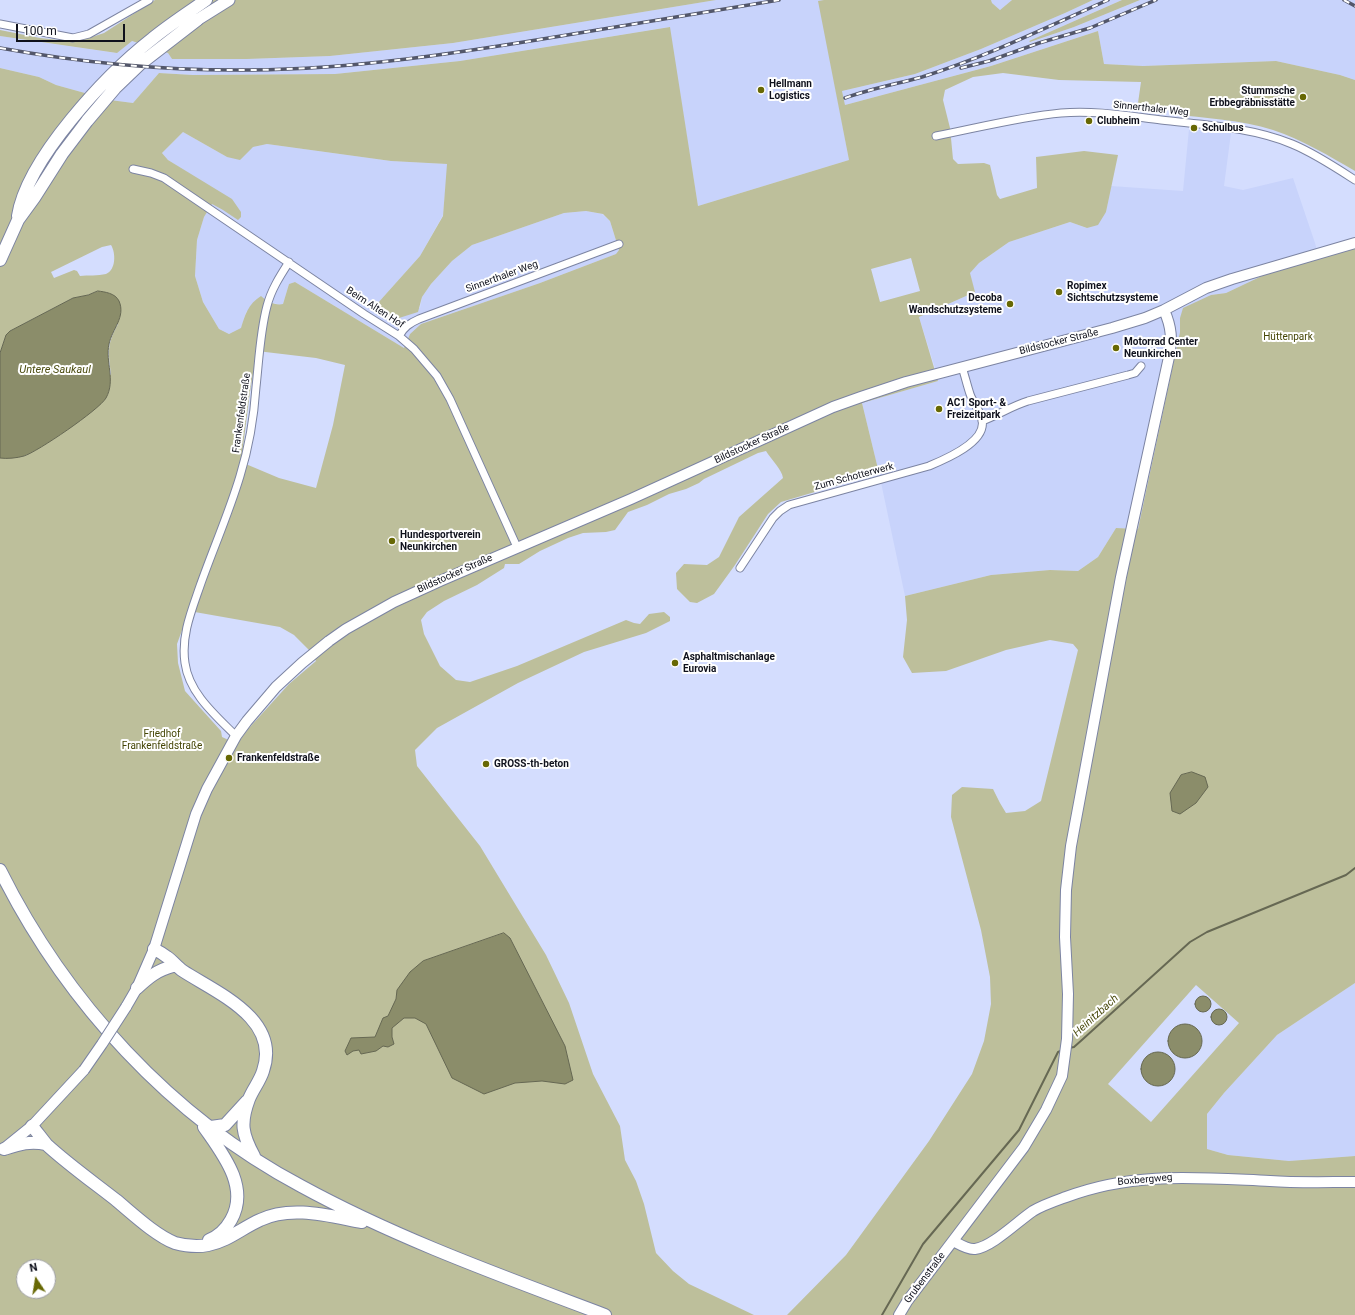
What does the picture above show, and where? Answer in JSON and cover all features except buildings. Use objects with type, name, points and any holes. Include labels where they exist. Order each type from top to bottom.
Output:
[{"type":"highway","points":[[186,14],[189,0]]},
{"type":"highway","points":[[18,220],[22,199],[35,172],[53,143],[79,111],[105,83],[150,40],[202,1]]},
{"type":"highway","points":[[0,260],[18,220],[73,139],[115,88],[146,59],[197,20]]},
{"type":"highway","points":[[0,870],[36,936],[66,980],[119,1043],[150,1075],[198,1118],[256,1159],[299,1186],[379,1225],[467,1262],[603,1314]]},
{"type":"highway","points":[[153,952],[166,956],[177,968],[234,1002],[257,1026],[264,1042],[266,1061],[263,1072],[250,1098],[244,1117],[243,1132],[246,1141],[256,1159]]},
{"type":"highway","points":[[137,988],[153,974],[164,968],[177,968]]},
{"type":"highway","points":[[211,1127],[225,1125],[250,1098]]},
{"type":"highway","points":[[196,1246],[212,1239],[224,1229],[235,1213],[237,1201],[236,1182],[226,1159],[198,1118]]},
{"type":"highway","points":[[32,1126],[46,1144],[156,1232],[184,1245],[196,1246],[217,1243],[228,1239],[259,1220],[279,1214],[300,1213],[324,1215],[379,1225]]},
{"type":"highway","points":[[2,1151],[24,1143],[36,1142],[46,1144]]},
{"type":"main road","points":[[197,20],[221,0]]},
{"type":"main road","points":[[197,20],[229,0]]},
{"type":"main road","name":"Bildstocker Straße","points":[[2,1151],[32,1126],[84,1070],[126,1007],[137,988],[153,952],[196,814],[207,789],[236,736],[246,720],[276,687],[328,641],[394,602],[517,547],[631,499],[860,396],[1145,318],[1164,310],[1206,288],[1355,243]]},
{"type":"main road","name":"Grubenstraße","points":[[899,1315],[908,1300],[1024,1147],[1046,1110],[1062,1076],[1067,1039],[1068,994],[1065,937],[1066,890],[1071,846],[1119,585],[1170,350],[1171,330],[1164,310]]},
{"type":"main road","name":"Boxbergweg","points":[[953,1241],[974,1249],[985,1246],[1034,1210],[1092,1188],[1136,1179],[1187,1178],[1277,1182],[1355,1182]]},
{"type":"street","points":[[0,24],[73,38],[89,34],[149,0]]},
{"type":"street","name":"Sinnerthaler Weg","points":[[936,136],[998,123],[1060,114],[1083,112],[1117,115],[1223,127],[1266,135],[1292,144],[1318,157],[1355,180]]},
{"type":"street","name":"Beim Alten Hof","points":[[133,169],[164,178],[364,314],[399,336],[419,354],[437,376],[450,399],[517,547]]},
{"type":"street","name":"Sinnerthaler Weg","points":[[399,336],[409,324],[419,319],[619,244]]},
{"type":"street","name":"Frankenfeldstraße","points":[[236,736],[205,703],[191,684],[185,662],[185,633],[202,579],[240,476],[251,431],[259,358],[267,305],[274,286],[288,262]]},
{"type":"street","points":[[962,367],[970,396],[982,420],[994,417],[1014,406],[1028,401],[1135,373],[1141,366]]},
{"type":"street","name":"Zum Schotterwerk","points":[[740,568],[773,518],[789,505],[911,472],[952,457],[966,447],[982,429],[982,420]]},
{"type":"shaded area","points":[[716,0],[824,0],[819,1],[849,160],[698,206],[669,27],[460,61],[335,74],[193,75],[159,73],[133,103],[110,100],[56,85],[39,77],[0,68],[0,36],[116,53],[131,41],[168,53],[172,59],[247,59],[330,56],[453,43]]},
{"type":"shaded area","points":[[991,0],[1012,0],[1000,10],[992,3]]},
{"type":"shaded area","points":[[1093,0],[1122,0],[1029,41],[1030,42],[1074,27],[1140,0],[1355,0],[1355,80],[1340,75],[1276,61],[1143,66],[1104,64],[1098,31],[991,66],[845,105],[842,91],[915,74],[981,49]]},
{"type":"shaded area","points":[[1189,129],[1231,133],[1224,186],[1243,190],[1293,178],[1319,258],[1264,275],[1226,293],[1211,295],[1180,318],[1180,332],[1138,529],[1116,528],[1098,557],[1078,571],[1050,570],[991,575],[905,596],[879,473],[862,403],[938,381],[919,317],[975,292],[969,273],[979,263],[1009,242],[1070,222],[1087,228],[1106,212],[1111,186],[1183,191]]},
{"type":"shaded area","points":[[183,132],[227,157],[253,147],[267,144],[391,161],[448,164],[443,215],[420,256],[377,304],[420,308],[422,297],[431,284],[452,261],[472,245],[564,213],[586,211],[602,214],[610,221],[619,250],[616,254],[540,283],[421,324],[410,334],[404,348],[295,282],[289,284],[283,304],[280,305],[265,300],[246,312],[241,329],[229,334],[219,329],[203,302],[195,276],[197,240],[204,217],[212,204],[223,210],[199,180],[168,160],[162,153]]},
{"type":"shaded area","points":[[1355,983],[1355,1156],[1289,1161],[1228,1155],[1207,1149],[1207,1114],[1224,1093],[1277,1035]]},
{"type":"green space","points":[[155,0],[716,0],[453,43],[330,56],[247,59],[172,59],[168,53],[132,41],[117,53],[0,36],[0,30],[40,38],[69,41],[89,38],[104,33]]},
{"type":"green space","name":"Friedhof Frankenfeldstraße","points":[[991,0],[992,3],[1000,10],[1012,0],[1093,0],[981,49],[915,74],[842,91],[845,105],[991,66],[1098,31],[1104,64],[1143,66],[1276,61],[1340,75],[1355,80],[1355,171],[1305,143],[1273,130],[1236,122],[1171,114],[1172,106],[1142,109],[1138,103],[1141,82],[1059,80],[1003,73],[973,77],[945,90],[943,100],[950,128],[953,159],[958,164],[984,163],[990,165],[997,195],[1000,199],[1037,188],[1036,157],[1084,151],[1118,155],[1106,212],[1098,225],[1087,228],[1070,222],[1009,242],[979,263],[970,273],[975,292],[919,317],[938,381],[862,403],[879,473],[781,502],[768,514],[714,594],[697,603],[690,602],[677,589],[676,573],[684,564],[707,565],[719,557],[739,517],[783,478],[766,451],[758,453],[686,489],[669,494],[647,505],[628,512],[615,530],[583,533],[540,551],[519,564],[505,564],[504,568],[477,585],[444,601],[427,612],[421,620],[424,634],[440,666],[456,680],[470,682],[517,666],[626,620],[640,624],[649,614],[664,612],[670,617],[670,621],[646,633],[584,652],[518,683],[437,728],[415,750],[417,766],[480,846],[546,955],[569,1003],[593,1074],[620,1126],[625,1160],[636,1181],[644,1204],[656,1253],[673,1271],[689,1284],[754,1315],[0,1315],[0,458],[25,456],[60,434],[111,374],[109,348],[118,324],[98,291],[73,298],[10,331],[6,335],[0,353],[0,68],[39,77],[56,85],[110,100],[133,103],[159,73],[193,75],[335,74],[460,61],[670,27],[698,206],[849,160],[818,1]],"holes":[[[183,132],[227,157],[240,160],[253,147],[267,144],[391,161],[447,164],[443,216],[420,256],[377,304],[376,310],[388,319],[399,318],[418,312],[422,297],[431,284],[452,261],[472,245],[564,213],[586,211],[603,214],[610,221],[619,250],[616,254],[540,283],[421,324],[410,334],[404,348],[295,282],[289,284],[283,304],[271,303],[261,296],[257,299],[248,310],[241,328],[229,334],[219,329],[203,302],[195,276],[197,240],[204,217],[212,204],[238,220],[241,217],[241,212],[232,199],[168,160],[162,153]],[[111,245],[114,252],[112,269],[106,274],[80,276],[77,271],[74,270],[54,278],[51,272],[102,247]],[[911,258],[920,291],[880,302],[871,269]],[[257,351],[316,358],[345,365],[333,425],[316,488],[279,478],[241,462]],[[189,611],[280,627],[294,635],[309,650],[316,661],[289,684],[249,728],[237,744],[222,737],[221,731],[185,691],[178,663],[177,644]]]},
{"type":"green space","points":[[1122,0],[1140,0],[1074,27],[1030,42],[1029,41]]},
{"type":"green space","name":"Hüttenpark","points":[[1355,248],[1355,983],[1277,1035],[1224,1093],[1207,1114],[1207,1149],[1228,1155],[1289,1161],[1355,1156],[1355,1315],[787,1315],[846,1255],[929,1141],[972,1074],[984,1041],[991,1004],[990,977],[981,930],[951,817],[952,795],[962,787],[993,789],[1006,813],[1025,811],[1041,801],[1078,650],[1073,644],[1050,640],[1006,650],[946,671],[912,673],[903,657],[907,620],[905,596],[991,575],[1050,570],[1078,571],[1098,557],[1116,528],[1138,529],[1180,332],[1180,318],[1183,308],[1211,295],[1226,293],[1264,275]],"holes":[[[1196,985],[1239,1023],[1151,1122],[1108,1084]]]},
{"type":"water","name":"Untere Saukaul","points":[[98,291],[110,293],[115,296],[121,307],[120,318],[109,344],[108,358],[110,384],[106,398],[92,412],[80,421],[31,453],[18,457],[0,458],[0,353],[6,335],[10,331],[73,298]]},
{"type":"water","points":[[1192,772],[1205,777],[1208,787],[1196,803],[1180,814],[1172,811],[1170,793],[1181,775]]},
{"type":"water","points":[[504,933],[510,938],[565,1046],[573,1080],[565,1084],[542,1081],[515,1083],[484,1094],[452,1078],[426,1024],[415,1018],[404,1018],[392,1028],[394,1044],[388,1047],[383,1046],[376,1051],[361,1054],[359,1050],[353,1051],[347,1055],[345,1051],[351,1038],[375,1037],[383,1018],[388,1016],[396,999],[397,990],[410,972],[423,961]]},
{"type":"water","points":[[1203,996],[1209,998],[1211,1004],[1209,1010],[1203,1012],[1197,1010],[1195,1004],[1197,998]]},
{"type":"water","points":[[1219,1009],[1225,1011],[1227,1017],[1225,1023],[1219,1025],[1213,1023],[1211,1017],[1213,1011]]},
{"type":"water","points":[[1185,1024],[1197,1029],[1202,1041],[1197,1053],[1185,1058],[1173,1053],[1168,1041],[1173,1029]]},
{"type":"water","points":[[1158,1052],[1170,1057],[1175,1069],[1170,1081],[1158,1086],[1146,1081],[1141,1069],[1146,1057]]},
{"type":"waterway","name":"Heinitzbach","points":[[1069,1048],[1074,1047],[1190,942],[1207,932],[1346,875],[1355,868]]},
{"type":"waterway","name":"Heinitzbach","points":[[882,1315],[923,1244],[1019,1130],[1058,1052],[1063,1050]]},
{"type":"railway","points":[[0,48],[94,62],[188,69],[251,70],[329,67],[407,59],[484,48],[779,0]]},
{"type":"railway","points":[[845,98],[946,69],[1016,41],[1108,0]]},
{"type":"railway","points":[[961,68],[989,61],[1039,43],[1090,28],[1156,0]]},
{"type":"railway","points":[[1344,0],[1355,6]]},
{"type":"place","name":"Hellmann Logistics","points":[[761,90]]},
{"type":"place","name":"Stummsche Erbbegräbnisstätte","points":[[1303,97]]},
{"type":"place","name":"Clubheim","points":[[1089,121]]},
{"type":"place","name":"Schulbus","points":[[1194,128]]},
{"type":"place","name":"Ropimex Sichtschutzsysteme","points":[[1059,292]]},
{"type":"place","name":"Decoba Wandschutzsysteme","points":[[1010,304]]},
{"type":"place","name":"Motorrad Center Neunkirchen","points":[[1116,348]]},
{"type":"place","name":"AC1 Sport- & Freizeitpark","points":[[939,409]]},
{"type":"place","name":"Hundesportverein Neunkirchen","points":[[392,541]]},
{"type":"place","name":"Asphaltmischanlage Eurovia","points":[[675,663]]},
{"type":"place","name":"Frankenfeldstraße","points":[[229,758]]},
{"type":"place","name":"GROSS-th-beton","points":[[486,764]]}]
